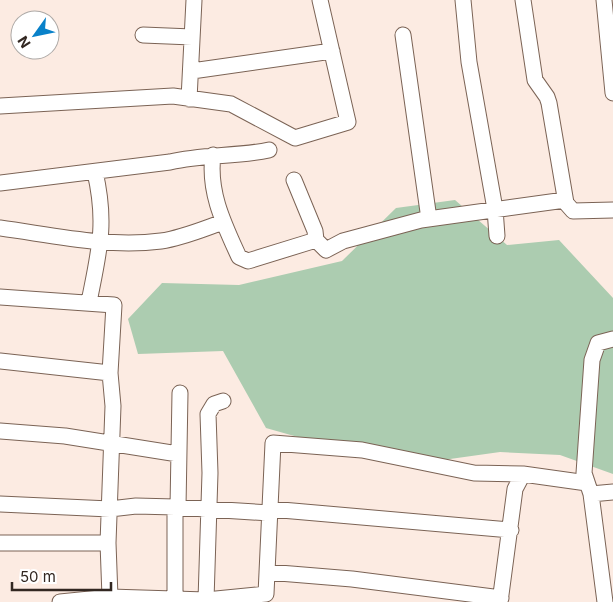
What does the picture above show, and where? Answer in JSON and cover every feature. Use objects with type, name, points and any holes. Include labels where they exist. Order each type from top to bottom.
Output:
[{"type":"street","points":[[189,99],[192,71],[194,0]]},
{"type":"street","points":[[0,106],[163,96],[231,104],[295,138],[348,122],[320,0]]},
{"type":"street","points":[[463,0],[469,62],[495,209],[497,236]]},
{"type":"street","points":[[524,0],[535,80],[549,103],[565,200],[573,211],[613,210]]},
{"type":"street","points":[[604,0],[613,93]]},
{"type":"street","points":[[143,35],[192,37]]},
{"type":"street","points":[[403,35],[429,219]]},
{"type":"street","points":[[192,71],[332,51]]},
{"type":"street","points":[[0,183],[96,172],[213,155],[250,154],[269,150]]},
{"type":"street","points":[[213,155],[212,180],[214,197],[239,257],[248,261],[316,240]]},
{"type":"street","points":[[89,302],[101,241],[103,209],[96,172]]},
{"type":"street","points":[[294,180],[315,231],[316,240],[326,250],[343,242],[429,219],[565,200]]},
{"type":"street","points":[[0,228],[101,241],[162,240],[223,222]]},
{"type":"street","points":[[0,297],[114,305],[110,373],[113,406],[110,509],[103,599]]},
{"type":"street","points":[[605,602],[589,488],[584,473],[592,360],[598,343],[613,340]]},
{"type":"street","points":[[0,361],[110,373]]},
{"type":"street","points":[[175,600],[180,393]]},
{"type":"street","points":[[206,600],[208,414],[214,404],[223,401]]},
{"type":"street","points":[[0,431],[65,436],[178,454]]},
{"type":"street","points":[[60,602],[103,599],[227,600],[265,595],[268,572],[272,443],[362,450],[474,473],[523,474],[613,492]]},
{"type":"street","points":[[268,572],[352,579],[500,600],[511,530],[515,489],[523,474]]},
{"type":"street","points":[[0,504],[110,509],[136,506],[270,511],[511,530]]},
{"type":"street","points":[[0,543],[108,542]]},
{"type":"green space","points":[[455,200],[507,245],[559,240],[613,298],[613,474],[560,455],[500,452],[400,466],[266,428],[223,351],[138,354],[128,319],[162,283],[239,285],[342,261],[396,208]]}]
